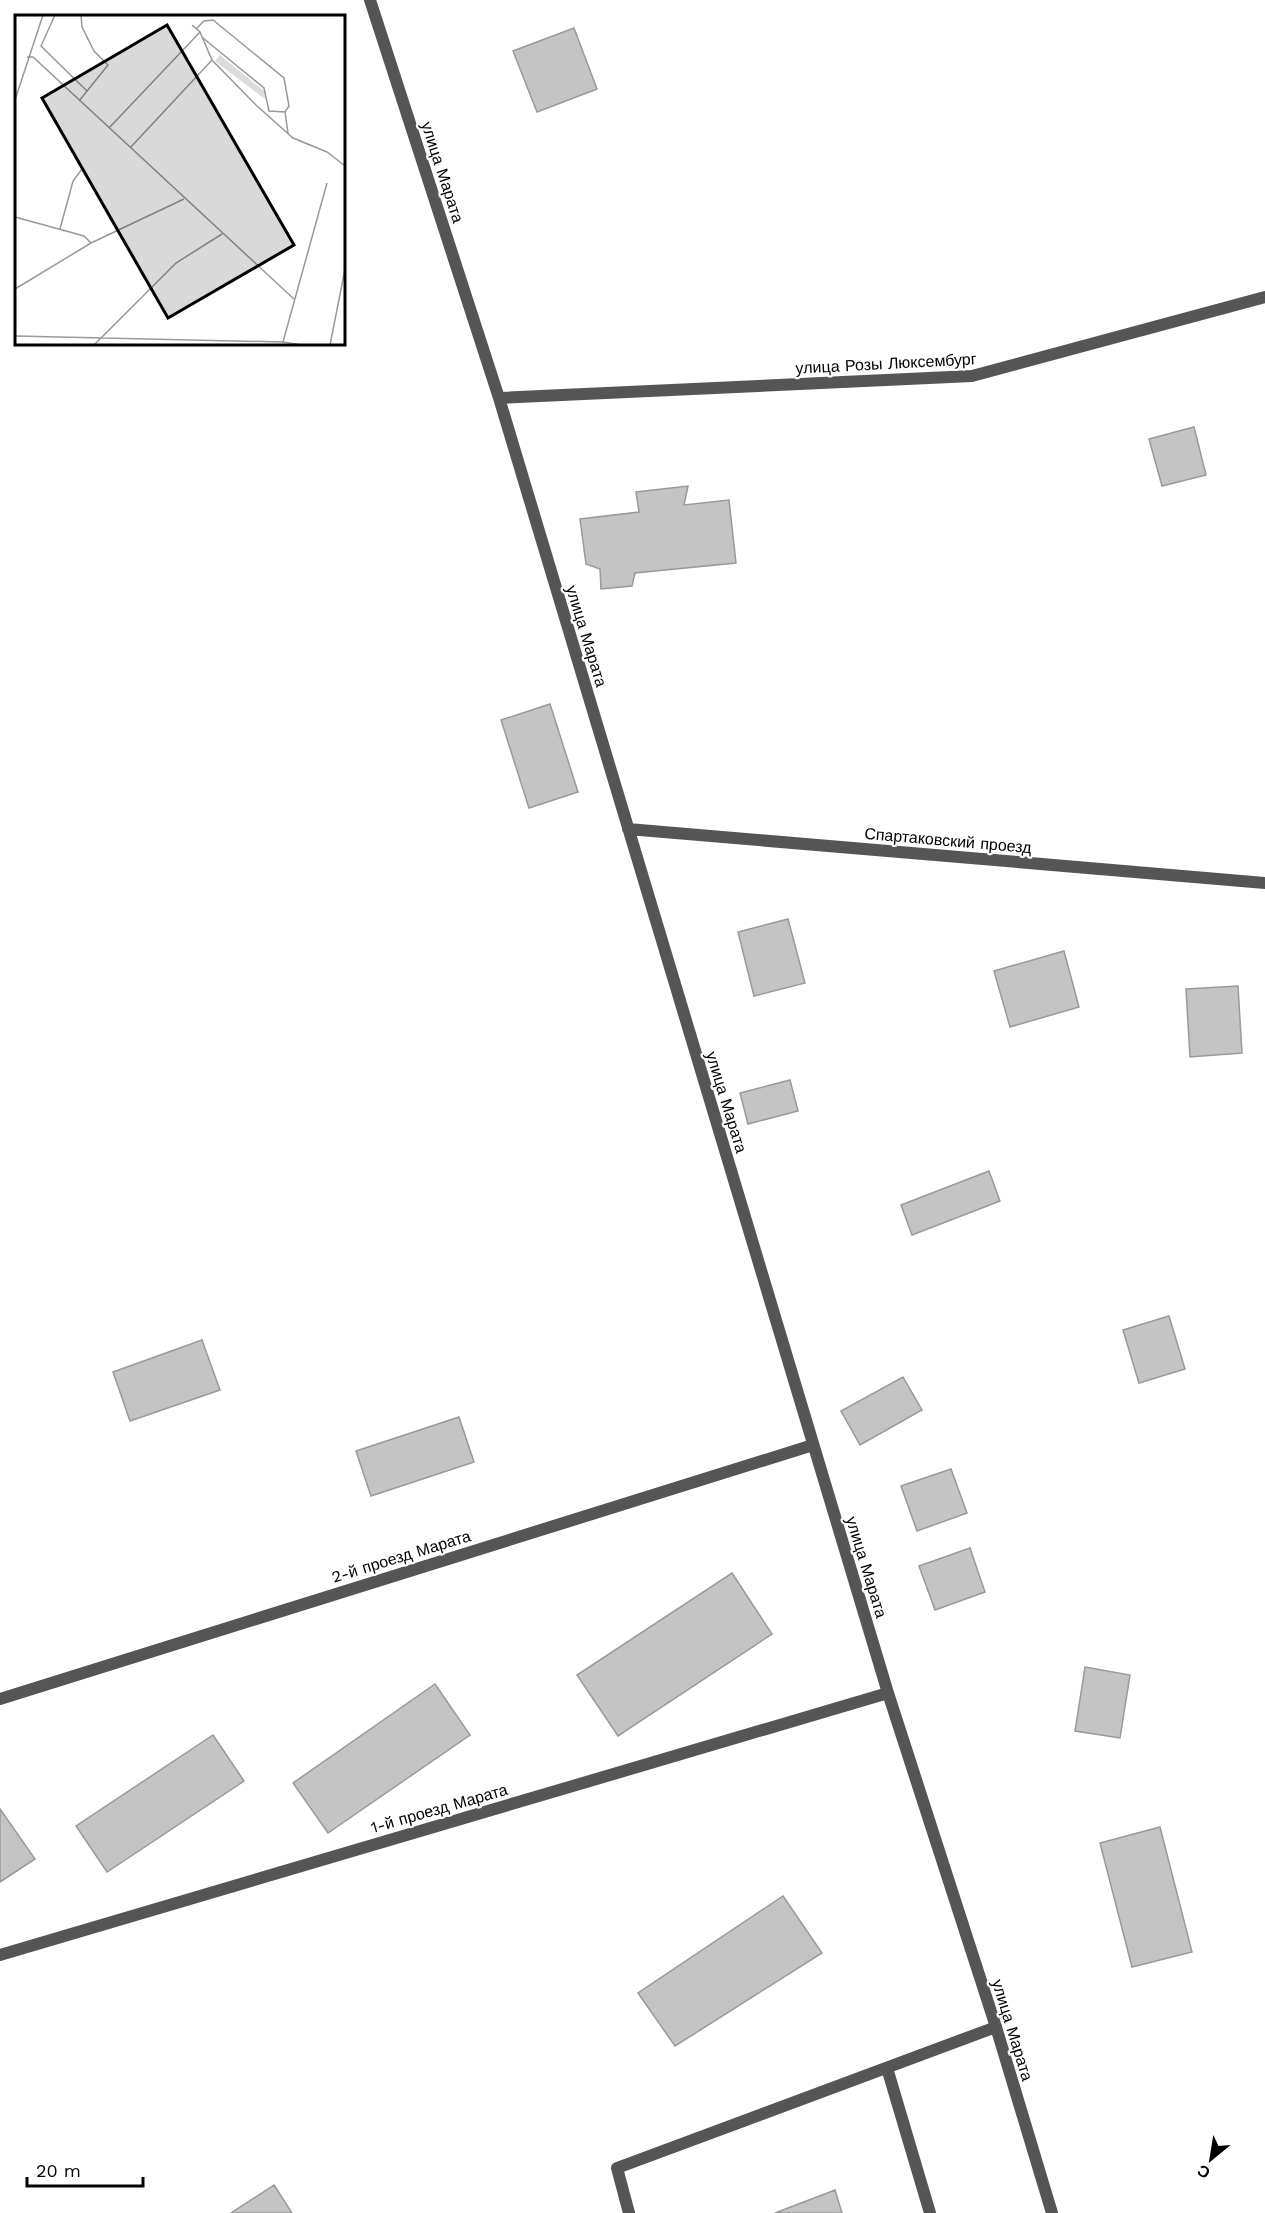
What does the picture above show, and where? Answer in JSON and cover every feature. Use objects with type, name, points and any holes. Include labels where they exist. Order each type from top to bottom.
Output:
[{"type":"street","name":"улица Марата","points":[[370,0],[499,398],[888,1693],[996,2027],[1052,2213]]},
{"type":"street","name":"улица Розы Люксембург","points":[[499,398],[972,376],[1265,297]]},
{"type":"street","name":"Спартаковский проезд","points":[[628,829],[1265,883]]},
{"type":"street","name":"2-й проезд Марата","points":[[0,1699],[813,1445]]},
{"type":"street","name":"1-й проезд Марата","points":[[0,1955],[888,1693]]},
{"type":"street","points":[[629,2213],[617,2168],[996,2027]]},
{"type":"street","points":[[887,2068],[930,2213]]},
{"type":"building","points":[[574,28],[597,89],[537,112],[513,51]]},
{"type":"building","points":[[1194,427],[1206,475],[1162,486],[1149,439]]},
{"type":"building","points":[[688,486],[684,505],[729,500],[736,563],[635,573],[632,586],[601,589],[600,569],[586,564],[580,519],[639,512],[636,492]]},
{"type":"building","points":[[550,704],[578,792],[529,808],[501,720]]},
{"type":"building","points":[[788,919],[805,983],[754,996],[738,932]]},
{"type":"building","points":[[1064,951],[1079,1007],[1010,1027],[994,971]]},
{"type":"building","points":[[1238,986],[1242,1053],[1190,1057],[1186,989]]},
{"type":"building","points":[[790,1080],[798,1111],[748,1124],[740,1093]]},
{"type":"building","points":[[989,1171],[1000,1201],[912,1235],[901,1205]]},
{"type":"building","points":[[1169,1316],[1185,1369],[1139,1383],[1123,1330]]},
{"type":"building","points":[[202,1340],[220,1390],[130,1421],[113,1372]]},
{"type":"building","points":[[903,1377],[922,1410],[860,1445],[841,1411]]},
{"type":"building","points":[[459,1417],[474,1462],[371,1496],[356,1451]]},
{"type":"building","points":[[951,1469],[967,1513],[917,1531],[901,1486]]},
{"type":"building","points":[[970,1548],[985,1592],[935,1610],[919,1566]]},
{"type":"building","points":[[732,1573],[772,1634],[618,1736],[577,1675]]},
{"type":"building","points":[[1085,1667],[1130,1675],[1120,1738],[1075,1731]]},
{"type":"building","points":[[435,1684],[470,1735],[328,1833],[293,1783]]},
{"type":"building","points":[[213,1735],[244,1781],[107,1872],[76,1826]]},
{"type":"building","points":[[0,1809],[35,1859],[0,1882]]},
{"type":"building","points":[[1160,1827],[1192,1952],[1132,1967],[1100,1843]]},
{"type":"building","points":[[783,1896],[822,1953],[675,2046],[638,1993]]},
{"type":"building","points":[[274,2185],[292,2213],[231,2213]]},
{"type":"building","points":[[835,2190],[842,2213],[775,2213]]}]
